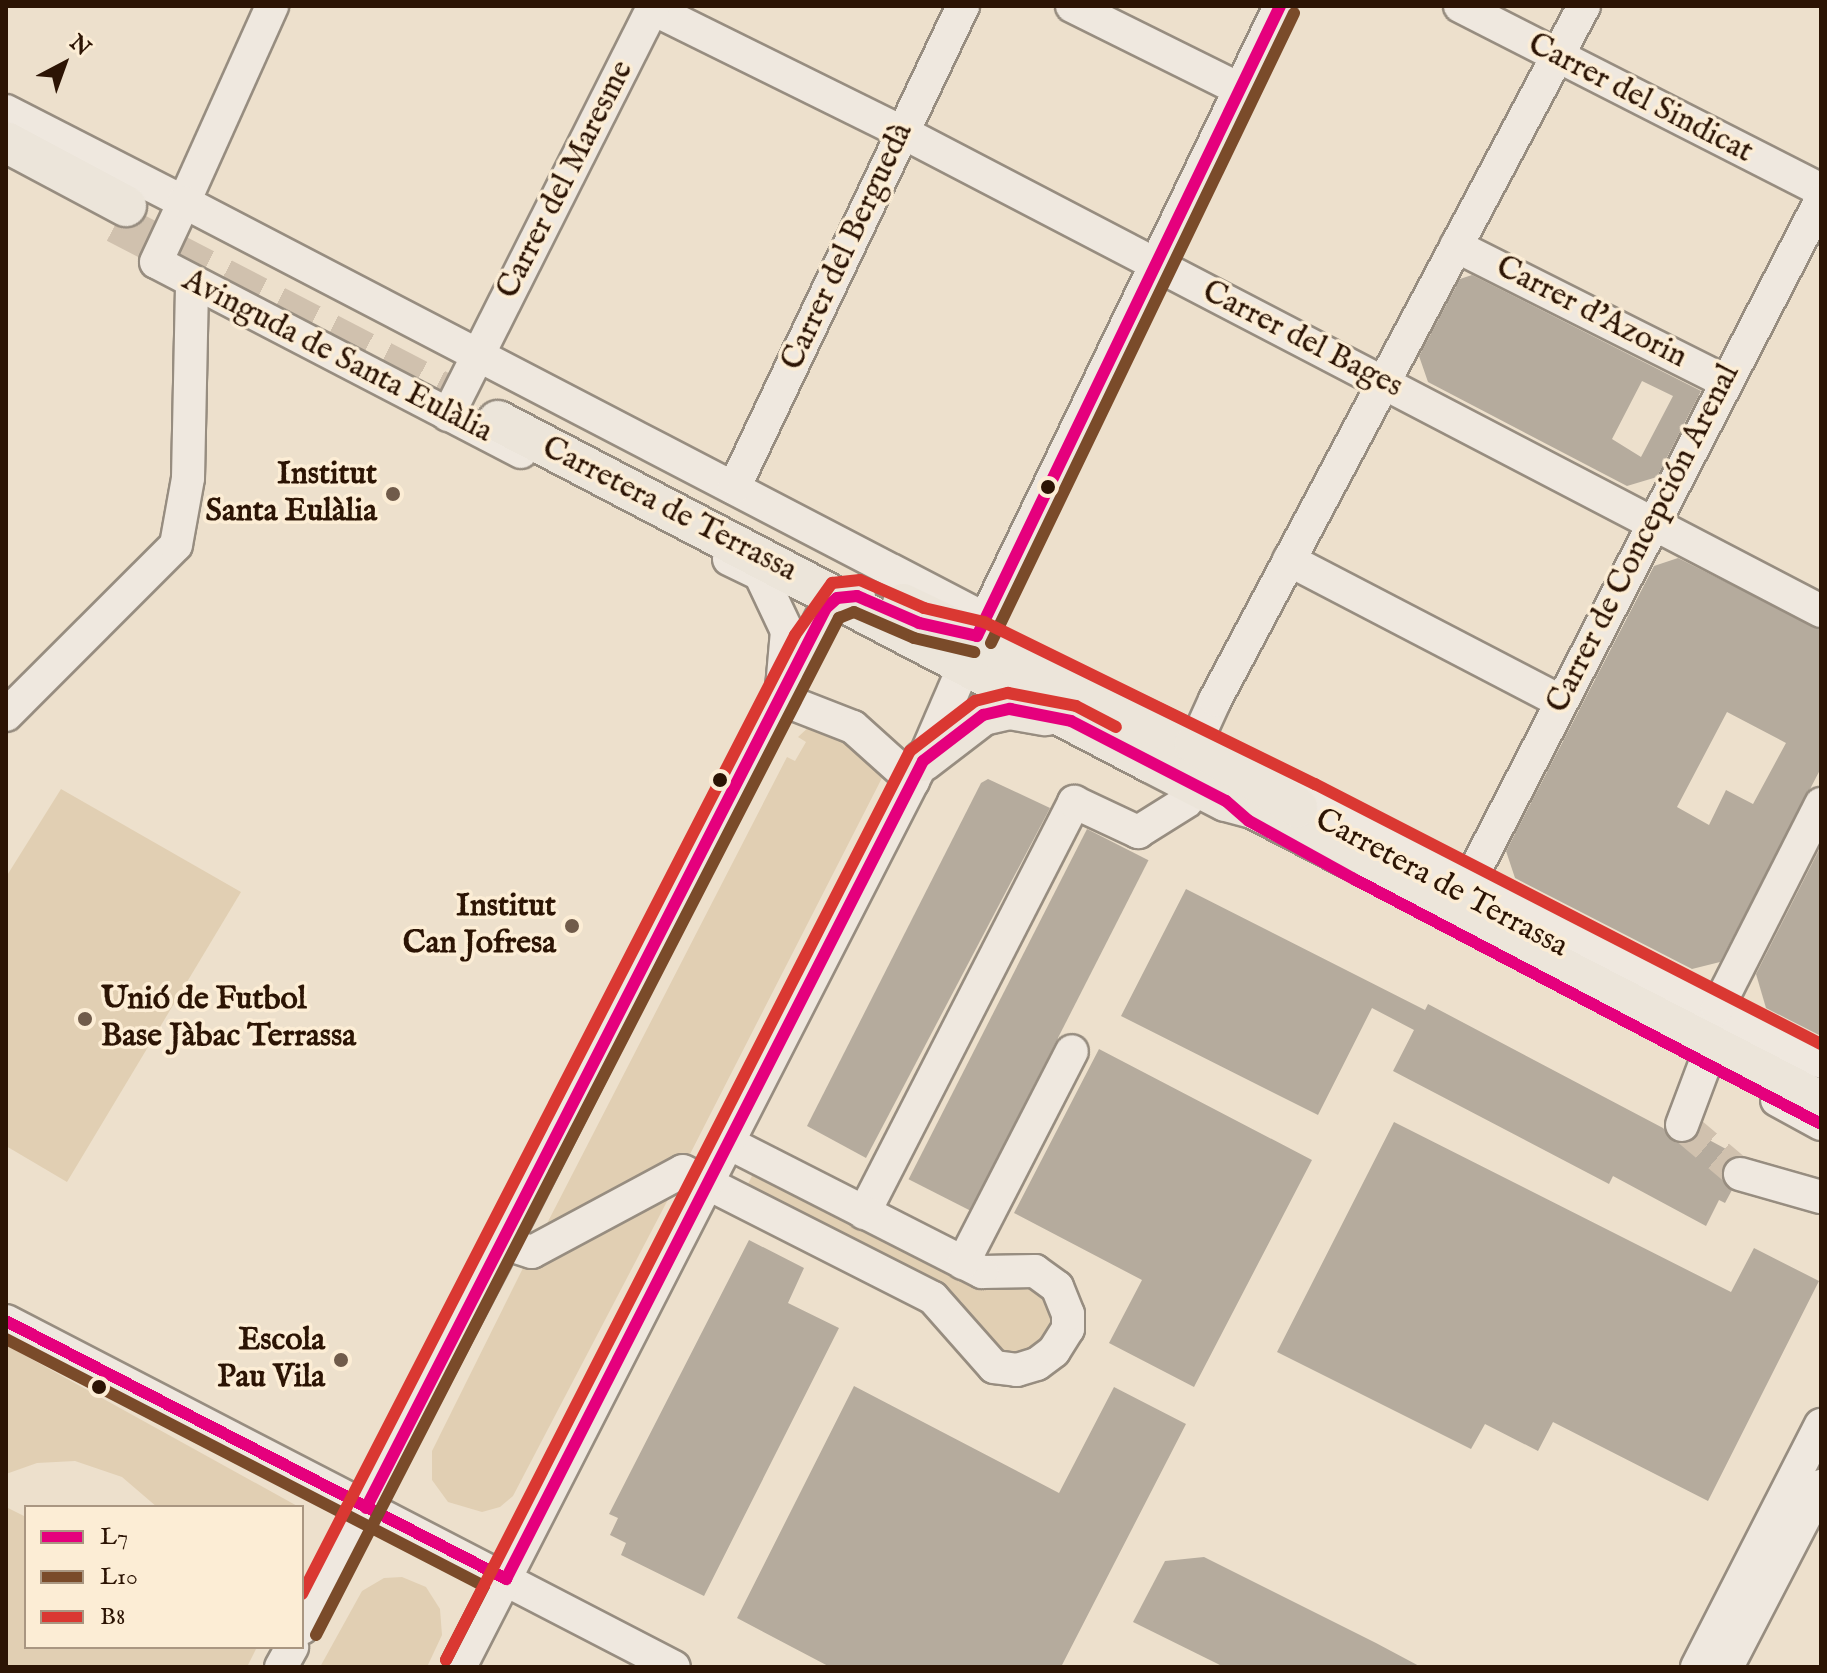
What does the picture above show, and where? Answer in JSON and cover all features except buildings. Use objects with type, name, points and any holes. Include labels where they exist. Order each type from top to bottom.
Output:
[{"type":"main road","points":[[6,142],[121,214],[6,165]]},
{"type":"main road","name":"Carretera de Terrassa","points":[[1821,1082],[1300,809],[1195,744],[965,630],[502,411],[837,598],[965,630],[1071,721],[1226,801],[1255,809],[1821,1102]]},
{"type":"main road","points":[[918,771],[983,715],[1010,709],[1071,721]]},
{"type":"street","points":[[184,202],[272,6]]},
{"type":"street","name":"Carrer del Berguedà","points":[[734,488],[963,6]]},
{"type":"street","points":[[1072,6],[1241,90]]},
{"type":"street","points":[[460,1667],[918,771],[965,630],[1158,267],[1280,6]]},
{"type":"street","name":"Carrer del Sindicat","points":[[1460,6],[1556,59],[1821,190]]},
{"type":"street","points":[[1584,6],[1289,560],[1195,744],[1470,880],[1821,1062]]},
{"type":"street","name":"Carrer del Bages","points":[[653,8],[902,132],[1158,267],[1384,380],[1821,611]]},
{"type":"street","name":"Carrer del Maresme","points":[[478,353],[653,8]]},
{"type":"street","name":"Avinguda de Santa Eulàlia","points":[[6,111],[734,488],[965,630]]},
{"type":"street","name":"Carrer de Concepción Arenal","points":[[1470,880],[1821,200]]},
{"type":"street","name":"Avinguda de Santa Eulàlia","points":[[184,202],[156,262],[760,574],[787,631],[781,699]]},
{"type":"street","name":"Carrer d'Azorin","points":[[1456,246],[1726,382]]},
{"type":"street","points":[[6,715],[176,545],[188,478],[192,282]]},
{"type":"street","points":[[448,415],[478,353]]},
{"type":"street","points":[[765,558],[798,607],[809,642]]},
{"type":"street","points":[[1289,560],[1560,701]]},
{"type":"street","points":[[304,1624],[504,1243],[809,642],[837,598]]},
{"type":"street","points":[[781,699],[853,727],[918,771]]},
{"type":"street","points":[[1226,801],[1249,821],[1354,879],[1821,1124]]},
{"type":"street","points":[[864,1213],[1074,802],[1138,832],[1186,802]]},
{"type":"street","points":[[1717,1009],[1821,804]]},
{"type":"street","points":[[963,1263],[1072,1051]]},
{"type":"street","points":[[1682,1125],[1706,1061]]},
{"type":"street","points":[[504,1243],[532,1252],[683,1171],[933,1298],[994,1367],[1028,1368],[1054,1351],[1068,1329],[1068,1314],[1050,1280],[1035,1271],[982,1272],[727,1142]]},
{"type":"street","points":[[1740,1174],[1821,1197]]},
{"type":"street","points":[[6,1321],[674,1667]]},
{"type":"street","points":[[1697,1667],[1821,1425]]},
{"type":"street","points":[[1727,1667],[1821,1486]]},
{"type":"street","points":[[281,1667],[291,1649]]},
{"type":"shaded area","points":[[811,725],[833,728],[884,774],[687,1160],[538,1241],[787,757],[795,761],[806,742],[798,737]]},
{"type":"shaded area","name":"Unió de Futbol Base Jàbac Terrassa","points":[[61,789],[241,892],[67,1182],[6,1146],[6,877]]},
{"type":"shaded area","points":[[754,1172],[1025,1279],[1054,1303],[1055,1330],[1022,1357],[1004,1355],[982,1336],[961,1301],[746,1188]]},
{"type":"shaded area","points":[[673,1190],[513,1496],[500,1507],[482,1512],[448,1502],[432,1480],[432,1451],[523,1268]]},
{"type":"shaded area","points":[[6,1345],[295,1505],[155,1505],[122,1477],[75,1461],[37,1463],[6,1474]]},
{"type":"shaded area","points":[[6,1507],[24,1516],[24,1649],[256,1649],[247,1667],[6,1667]]},
{"type":"shaded area","points":[[402,1577],[426,1587],[440,1609],[442,1635],[427,1667],[320,1667],[362,1591],[384,1578]]},
{"type":"tunnel","points":[[116,223],[498,421]]},
{"type":"tunnel","points":[[1682,1125],[1740,1174]]},
{"type":"transit line","name":"L7","points":[[366,1508],[826,608],[837,598],[857,596],[919,623],[977,636],[1280,6]]},
{"type":"transit line","name":"L10","points":[[991,643],[1294,13]]},
{"type":"transit line","name":"B8","points":[[304,1590],[795,635],[832,583],[860,580],[924,608],[984,622],[1315,784],[1821,1044]]},
{"type":"transit line","name":"L10","points":[[316,1635],[839,618],[854,612],[914,638],[974,652]]},
{"type":"transit line","name":"B8","points":[[446,1660],[910,751],[975,701],[1008,693],[1076,706],[1116,727]]},
{"type":"transit line","name":"L7","points":[[6,1321],[506,1579],[923,761],[983,715],[1010,709],[1071,721],[1226,801],[1249,821],[1354,879],[1821,1124]]},
{"type":"transit line","name":"L10","points":[[6,1339],[484,1586],[446,1660]]},
{"type":"place","name":"Institut Santa Eulàlia","points":[[393,494]]},
{"type":"place","name":"Institut Can Jofresa","points":[[572,926]]},
{"type":"place","name":"Unió de Futbol Base Jàbac Terrassa","points":[[85,1019]]},
{"type":"place","name":"Escola Pau Vila","points":[[341,1360]]}]
